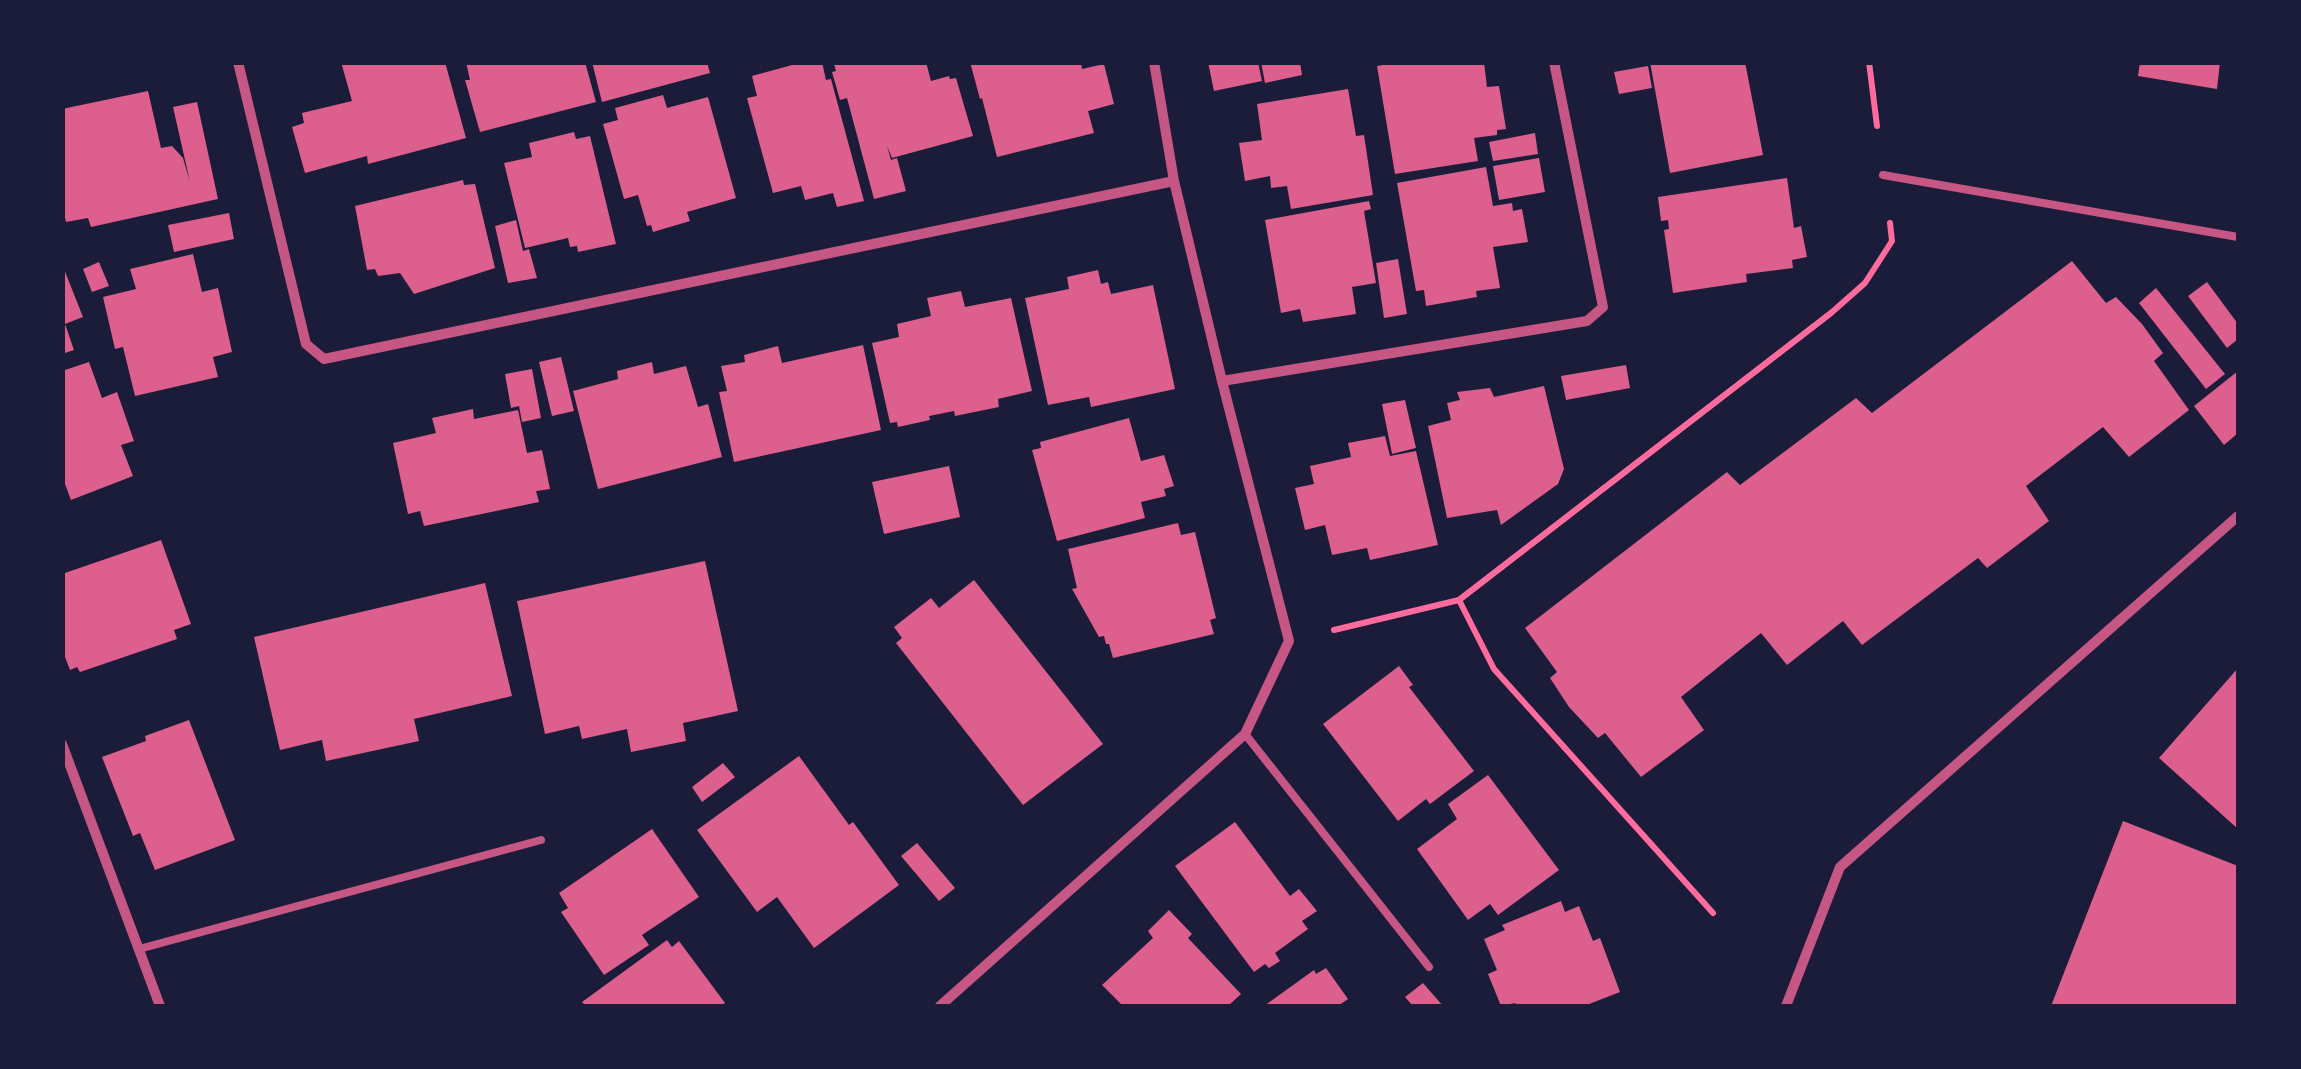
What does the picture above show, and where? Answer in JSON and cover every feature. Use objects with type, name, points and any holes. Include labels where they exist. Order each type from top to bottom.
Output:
[{"type":"street","points":[[238,62],[306,344],[324,359],[1174,181]]},
{"type":"street","points":[[940,1006],[1246,734],[1289,642],[1174,181],[1154,62]]},
{"type":"street","points":[[1222,381],[1587,321],[1603,307],[1554,62]]},
{"type":"street","points":[[1786,1006],[1840,867],[2238,516]]},
{"type":"street","points":[[62,744],[160,1006]]},
{"type":"lane","points":[[1883,176],[2238,237]]},
{"type":"lane","points":[[1246,734],[1429,967]]},
{"type":"lane","points":[[140,949],[541,840]]},
{"type":"path","points":[[1289,642],[1459,600],[1865,283],[1892,241],[1869,62]]},
{"type":"path","points":[[1459,600],[1494,670],[1713,913]]},
{"type":"building","points":[[341,62],[445,62],[466,138],[368,164],[367,156],[305,173],[292,127],[304,123],[302,113],[352,101]]},
{"type":"building","points":[[466,62],[585,62],[596,102],[480,132],[465,80],[470,80]]},
{"type":"building","points":[[592,62],[707,62],[710,73],[602,102]]},
{"type":"building","points":[[803,62],[822,62],[826,80],[831,79],[864,201],[837,207],[833,193],[805,200],[801,186],[773,193],[747,98],[757,96],[752,76]]},
{"type":"building","points":[[926,62],[931,81],[956,78],[973,136],[892,158],[887,146],[891,160],[897,158],[906,191],[874,199],[847,98],[840,100],[832,72],[836,71],[834,64]]},
{"type":"building","points":[[970,62],[1081,62],[1082,69],[1104,64],[1114,104],[1088,111],[1094,133],[997,157]]},
{"type":"building","points":[[1208,62],[1258,62],[1262,81],[1214,91]]},
{"type":"building","points":[[1261,62],[1300,62],[1302,75],[1265,83]]},
{"type":"building","points":[[1400,62],[1484,62],[1487,87],[1499,86],[1506,129],[1497,130],[1497,135],[1474,138],[1478,161],[1395,174],[1377,66]]},
{"type":"building","points":[[1650,62],[1745,62],[1763,155],[1670,173]]},
{"type":"building","points":[[2140,62],[2220,62],[2217,89],[2138,76]]},
{"type":"building","points":[[1648,66],[1652,88],[1619,94],[1614,72]]},
{"type":"building","points":[[1348,89],[1356,136],[1364,135],[1373,195],[1291,209],[1287,186],[1271,188],[1270,176],[1245,181],[1239,143],[1262,140],[1257,104]]},
{"type":"building","points":[[148,91],[161,148],[172,146],[183,158],[190,182],[173,107],[197,102],[218,199],[91,227],[88,218],[66,222],[62,205],[62,109]]},
{"type":"building","points":[[663,95],[667,108],[708,97],[736,198],[687,212],[690,221],[653,232],[651,225],[647,226],[638,195],[624,199],[603,124],[618,120],[615,108]]},
{"type":"building","points":[[574,132],[576,139],[590,136],[616,244],[578,252],[577,246],[570,247],[568,238],[525,248],[504,163],[532,157],[529,143]]},
{"type":"building","points":[[1535,133],[1538,154],[1493,161],[1489,142]]},
{"type":"building","points":[[1539,158],[1545,192],[1499,200],[1493,166]]},
{"type":"building","points":[[1486,167],[1493,206],[1512,203],[1513,211],[1522,209],[1528,242],[1493,247],[1500,288],[1476,291],[1477,297],[1426,306],[1424,290],[1416,291],[1397,183]]},
{"type":"building","points":[[1787,178],[1794,228],[1801,226],[1807,257],[1792,260],[1793,268],[1746,274],[1747,282],[1673,293],[1664,230],[1669,229],[1668,220],[1661,221],[1658,197]]},
{"type":"building","points":[[463,180],[464,185],[475,184],[495,268],[414,294],[400,273],[378,276],[375,269],[367,270],[355,206]]},
{"type":"building","points":[[1369,201],[1371,209],[1364,211],[1376,283],[1352,287],[1356,314],[1303,322],[1300,309],[1281,313],[1265,220]]},
{"type":"building","points":[[229,213],[234,239],[174,252],[168,225]]},
{"type":"building","points":[[516,220],[523,251],[529,249],[537,278],[508,283],[495,226]]},
{"type":"building","points":[[193,254],[202,292],[218,288],[232,352],[213,357],[218,377],[135,396],[123,347],[115,349],[103,297],[136,289],[130,269]]},
{"type":"building","points":[[1398,259],[1407,314],[1384,318],[1376,263]]},
{"type":"building","points":[[2072,261],[2106,303],[2116,297],[2142,324],[2163,353],[2154,361],[2189,410],[2129,457],[2103,427],[2026,486],[2049,521],[1987,568],[1978,558],[1862,645],[1843,621],[1787,665],[1761,633],[1681,697],[1704,730],[1641,777],[1605,733],[1598,738],[1569,707],[1550,678],[1557,672],[1525,628],[1727,472],[1740,485],[1856,398],[1872,413]]},
{"type":"building","points":[[99,262],[109,286],[92,292],[83,269]]},
{"type":"building","points":[[62,264],[83,317],[65,324],[74,350],[62,354]]},
{"type":"building","points":[[1098,270],[1101,284],[1108,282],[1111,294],[1153,285],[1175,389],[1091,407],[1089,397],[1048,405],[1025,298],[1069,289],[1067,277]]},
{"type":"building","points":[[2207,282],[2238,324],[2238,339],[2227,348],[2188,296]]},
{"type":"building","points":[[2156,288],[2225,374],[2206,389],[2139,303]]},
{"type":"building","points":[[961,291],[965,307],[1011,298],[1032,391],[998,399],[999,407],[955,416],[954,411],[898,427],[897,422],[890,423],[872,343],[899,337],[897,324],[931,316],[927,298]]},
{"type":"building","points":[[863,345],[881,430],[734,462],[719,392],[727,391],[721,366],[745,362],[744,355],[778,346],[782,363]]},
{"type":"building","points":[[561,357],[574,411],[552,416],[539,362]]},
{"type":"building","points":[[89,362],[102,398],[117,392],[134,441],[121,445],[133,476],[71,500],[62,476],[62,371]]},
{"type":"building","points":[[652,362],[654,374],[686,366],[698,407],[708,404],[722,457],[598,489],[573,391],[618,379],[617,371]]},
{"type":"building","points":[[1626,365],[1630,388],[1566,400],[1561,376]]},
{"type":"building","points":[[532,369],[541,418],[522,422],[519,406],[511,408],[505,374]]},
{"type":"building","points":[[2238,371],[2238,433],[2224,445],[2194,406]]},
{"type":"building","points":[[1544,386],[1564,469],[1558,484],[1501,525],[1497,510],[1447,518],[1428,426],[1451,420],[1447,403],[1460,400],[1457,392],[1490,388],[1494,397]]},
{"type":"building","points":[[1405,400],[1416,448],[1392,454],[1382,404]]},
{"type":"building","points":[[473,409],[474,419],[518,410],[527,453],[542,450],[550,489],[536,491],[539,502],[424,526],[420,511],[408,514],[393,443],[436,433],[432,418]]},
{"type":"building","points":[[1129,418],[1141,461],[1164,455],[1174,486],[1164,489],[1166,496],[1141,502],[1145,518],[1057,541],[1032,450],[1041,448],[1040,442]]},
{"type":"building","points":[[1385,436],[1390,456],[1416,451],[1438,545],[1370,560],[1367,548],[1332,555],[1325,525],[1305,530],[1295,488],[1314,484],[1310,466],[1351,457],[1348,443]]},
{"type":"building","points":[[949,466],[960,517],[884,534],[872,482]]},
{"type":"building","points":[[1178,523],[1181,535],[1195,532],[1216,618],[1210,620],[1214,634],[1113,658],[1109,644],[1104,636],[1099,637],[1072,589],[1077,588],[1068,549]]},
{"type":"building","points":[[161,540],[191,624],[174,630],[177,639],[80,672],[77,667],[70,670],[62,649],[62,574]]},
{"type":"building","points":[[705,561],[738,711],[683,723],[686,741],[631,752],[627,729],[582,739],[579,726],[545,734],[517,601]]},
{"type":"building","points":[[974,580],[1103,744],[1023,805],[896,643],[902,638],[894,627],[931,598],[939,608]]},
{"type":"building","points":[[485,583],[512,696],[414,719],[419,741],[326,761],[322,740],[280,750],[254,637]]},
{"type":"building","points":[[1399,666],[1413,685],[1409,687],[1474,771],[1430,804],[1426,799],[1398,821],[1323,724]]},
{"type":"building","points":[[2238,668],[2238,829],[2159,758]]},
{"type":"building","points":[[189,720],[235,840],[155,870],[140,833],[133,836],[102,757]]},
{"type":"building","points":[[799,756],[899,885],[814,948],[777,897],[757,912],[697,830]]},
{"type":"building","points":[[723,763],[735,777],[702,802],[692,787]]},
{"type":"building","points":[[1488,775],[1559,870],[1498,915],[1490,904],[1468,920],[1417,849],[1457,819],[1448,804]]},
{"type":"building","points":[[2123,821],[2238,866],[2238,1006],[2051,1006]]},
{"type":"building","points":[[1235,822],[1290,896],[1299,889],[1317,911],[1302,921],[1308,929],[1275,953],[1280,961],[1269,968],[1265,964],[1254,972],[1175,866]]},
{"type":"building","points":[[652,829],[699,897],[642,935],[649,945],[604,975],[561,912],[568,908],[559,893]]},
{"type":"building","points":[[917,843],[955,888],[939,901],[901,856]]},
{"type":"building","points":[[1561,901],[1565,912],[1579,906],[1593,941],[1600,938],[1620,992],[1584,1006],[1501,1006],[1488,974],[1497,970],[1484,939],[1505,930],[1502,925]]},
{"type":"building","points":[[1169,910],[1192,934],[1188,938],[1241,994],[1228,1006],[1123,1006],[1102,985],[1153,938],[1148,931]]},
{"type":"building","points":[[667,940],[672,947],[679,941],[725,1003],[586,1006],[582,1002]]},
{"type":"building","points":[[1326,968],[1348,999],[1338,1006],[1264,1006],[1314,970],[1316,974]]},
{"type":"building","points":[[1423,983],[1443,1006],[1413,1006],[1405,997]]}]
